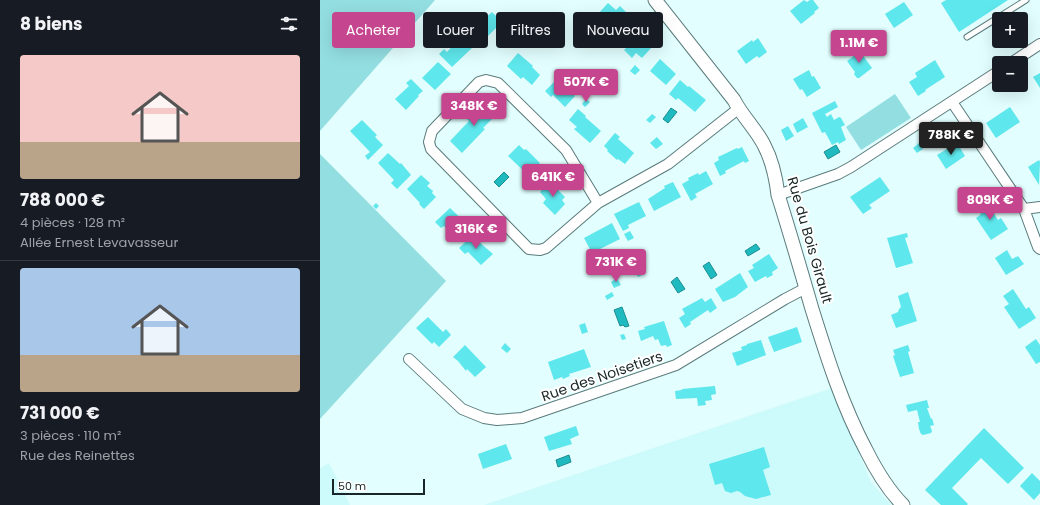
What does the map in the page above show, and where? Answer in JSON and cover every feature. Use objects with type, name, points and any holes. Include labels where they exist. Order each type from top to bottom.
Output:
[{"type":"street","name":"Rue du Bois Girault","points":[[655,0],[734,100],[738,109],[764,144],[776,177],[778,195],[828,360],[855,430],[874,467],[892,494],[903,505]]},
{"type":"street","points":[[1022,56],[1040,44]]},
{"type":"street","points":[[778,195],[845,171],[992,76]]},
{"type":"street","points":[[598,203],[566,150],[498,83],[486,80],[479,82],[432,131],[429,142],[431,149],[529,249],[540,250],[546,248],[598,203],[668,164],[738,109]]},
{"type":"street","points":[[952,102],[1024,210],[1040,249]]},
{"type":"street","points":[[1024,210],[1040,207]]},
{"type":"street","name":"Rue des Noisetiers","points":[[409,359],[462,409],[484,418],[497,420],[522,418],[676,365],[785,299],[806,288]]},
{"type":"lane","points":[[967,37],[1026,0]]},
{"type":"shaded area","points":[[320,0],[435,0],[415,23],[415,12],[332,12],[332,48],[393,48],[320,131]]},
{"type":"shaded area","points":[[895,94],[911,118],[861,150],[846,127]]},
{"type":"shaded area","points":[[671,108],[677,112],[668,123],[663,119]]},
{"type":"shaded area","points":[[836,145],[840,152],[828,159],[824,152]]},
{"type":"shaded area","points":[[320,154],[446,281],[320,419]]},
{"type":"shaded area","points":[[504,172],[509,177],[499,187],[494,182]]},
{"type":"shaded area","points":[[756,244],[760,249],[748,256],[745,251]]},
{"type":"shaded area","points":[[709,262],[717,275],[711,279],[703,266]]},
{"type":"shaded area","points":[[677,277],[685,289],[678,293],[671,282]]},
{"type":"shaded area","points":[[622,307],[629,326],[620,326],[614,310]]},
{"type":"shaded area","points":[[832,388],[871,482],[891,505],[484,505]]},
{"type":"shaded area","points":[[569,455],[571,462],[558,467],[556,460]]},
{"type":"shaded area","points":[[329,463],[350,505],[320,505],[320,468]]},
{"type":"building","points":[[804,0],[807,2],[813,0],[819,8],[801,24],[790,11]]},
{"type":"building","points":[[946,0],[1008,0],[959,32],[941,3]]},
{"type":"building","points":[[904,2],[913,15],[894,28],[885,14]]},
{"type":"building","points":[[608,3],[616,10],[620,6],[626,12],[600,12]]},
{"type":"building","points":[[492,12],[496,16],[496,28],[488,36],[488,16]]},
{"type":"building","points":[[758,38],[767,52],[759,58],[757,56],[746,64],[737,51],[752,40],[753,42]]},
{"type":"building","points":[[451,48],[472,48],[452,67],[439,54],[444,49],[447,52]]},
{"type":"building","points":[[626,48],[651,48],[642,58],[636,53],[632,58],[624,50]]},
{"type":"building","points":[[859,50],[872,68],[857,78],[854,74],[855,72],[847,61]]},
{"type":"building","points":[[518,53],[533,66],[532,67],[540,75],[532,85],[523,77],[521,79],[507,66]]},
{"type":"building","points":[[660,59],[676,74],[666,85],[650,71]]},
{"type":"building","points":[[935,60],[945,77],[918,96],[909,82],[917,77],[915,73]]},
{"type":"building","points":[[438,62],[451,74],[435,90],[422,78]]},
{"type":"building","points":[[635,65],[640,70],[635,75],[630,71]]},
{"type":"building","points":[[809,70],[812,77],[814,76],[821,88],[807,97],[802,89],[800,90],[793,79]]},
{"type":"building","points":[[1040,73],[1040,88],[1033,77]]},
{"type":"building","points":[[558,78],[575,96],[565,107],[553,95],[551,97],[545,91]]},
{"type":"building","points":[[411,79],[423,91],[406,110],[395,99],[409,86],[406,83]]},
{"type":"building","points":[[680,80],[706,100],[695,112],[678,98],[676,100],[669,94]]},
{"type":"building","points":[[586,99],[590,102],[585,107],[582,104]]},
{"type":"building","points":[[487,101],[499,112],[462,153],[450,141],[469,121],[467,119],[471,115],[473,117]]},
{"type":"building","points":[[835,101],[838,107],[825,114],[827,117],[831,114],[834,120],[839,117],[841,118],[845,125],[841,127],[846,140],[839,144],[838,142],[832,145],[825,132],[822,133],[812,113]]},
{"type":"building","points":[[1010,107],[1020,122],[996,138],[986,123]]},
{"type":"building","points":[[578,109],[601,131],[590,143],[574,129],[577,127],[569,120]]},
{"type":"building","points":[[652,114],[656,117],[650,123],[646,120]]},
{"type":"building","points":[[803,118],[808,127],[797,133],[793,124]]},
{"type":"building","points":[[362,120],[377,135],[375,137],[383,145],[368,160],[365,156],[370,152],[350,131]]},
{"type":"building","points":[[788,126],[794,136],[786,141],[781,130]]},
{"type":"building","points":[[615,133],[620,137],[618,139],[634,153],[625,164],[618,159],[617,160],[607,151],[608,150],[604,146]]},
{"type":"building","points":[[657,137],[663,144],[656,149],[650,143]]},
{"type":"building","points":[[919,143],[923,149],[917,153],[913,148]]},
{"type":"building","points":[[957,143],[965,156],[946,169],[937,155]]},
{"type":"building","points":[[519,145],[524,150],[526,149],[540,163],[528,175],[508,156]]},
{"type":"building","points":[[742,147],[749,161],[745,163],[744,161],[725,171],[726,173],[720,176],[714,163],[719,160],[718,157]]},
{"type":"building","points":[[388,153],[400,164],[401,163],[411,175],[397,189],[391,183],[394,180],[378,163]]},
{"type":"building","points":[[1039,160],[1040,162],[1039,185],[1028,167]]},
{"type":"building","points":[[706,171],[713,184],[695,194],[697,197],[691,201],[682,184],[689,180],[688,178]]},
{"type":"building","points":[[421,175],[430,183],[427,186],[433,191],[432,193],[436,197],[424,209],[407,189]]},
{"type":"building","points":[[880,177],[890,191],[869,205],[872,208],[863,214],[850,197]]},
{"type":"building","points":[[550,182],[565,197],[562,200],[565,204],[555,215],[543,203],[546,199],[540,192]]},
{"type":"building","points":[[673,182],[681,197],[654,211],[648,199],[665,188],[664,186]]},
{"type":"building","points":[[985,200],[998,220],[1001,218],[1008,229],[991,240],[976,218],[981,214],[975,207]]},
{"type":"building","points":[[639,202],[646,216],[628,225],[629,228],[623,231],[614,214]]},
{"type":"building","points":[[376,203],[379,206],[376,209],[373,206]]},
{"type":"building","points":[[450,208],[472,229],[459,241],[444,226],[441,228],[435,222]]},
{"type":"building","points":[[612,223],[620,239],[592,253],[584,238]]},
{"type":"building","points":[[630,231],[634,238],[628,241],[624,234]]},
{"type":"building","points":[[907,233],[908,237],[905,238],[913,263],[896,268],[887,238]]},
{"type":"building","points":[[472,236],[493,254],[481,265],[468,252],[465,254],[459,248]]},
{"type":"building","points":[[1007,250],[1012,259],[1018,256],[1024,264],[1006,275],[995,258]]},
{"type":"building","points":[[769,254],[778,268],[772,272],[773,275],[767,278],[766,276],[755,282],[748,271],[754,268],[752,265]]},
{"type":"building","points":[[638,263],[644,274],[638,277],[632,266]]},
{"type":"building","points":[[740,273],[748,287],[735,297],[723,302],[715,289]]},
{"type":"building","points":[[617,278],[621,285],[614,288],[611,282]]},
{"type":"building","points":[[1013,289],[1026,309],[1029,307],[1036,318],[1019,329],[1004,307],[1009,304],[1003,296]]},
{"type":"building","points":[[612,292],[614,296],[607,300],[605,296]]},
{"type":"building","points":[[908,292],[917,321],[896,328],[891,315],[898,312],[901,307],[898,296]]},
{"type":"building","points":[[702,298],[705,302],[711,298],[717,308],[710,313],[708,310],[690,322],[691,324],[685,328],[679,318],[685,314],[682,309]]},
{"type":"building","points":[[428,317],[443,332],[446,329],[451,335],[439,347],[434,342],[432,344],[416,328]]},
{"type":"building","points":[[664,321],[672,345],[667,347],[666,345],[661,346],[658,339],[655,340],[653,336],[641,341],[638,331],[645,329],[644,327]]},
{"type":"building","points":[[585,323],[588,332],[582,334],[579,325]]},
{"type":"building","points":[[797,327],[802,342],[774,352],[768,337]]},
{"type":"building","points":[[624,334],[626,339],[622,340],[620,335]]},
{"type":"building","points":[[1036,339],[1040,345],[1040,362],[1036,364],[1025,347]]},
{"type":"building","points":[[761,340],[766,355],[737,366],[732,353],[742,350],[741,347],[747,344]]},
{"type":"building","points":[[505,343],[511,349],[507,353],[501,348]]},
{"type":"building","points":[[465,345],[486,367],[475,377],[467,369],[466,371],[453,357]]},
{"type":"building","points":[[908,345],[910,351],[908,352],[914,373],[900,377],[893,356],[895,355],[893,350]]},
{"type":"building","points":[[584,349],[591,367],[569,374],[570,376],[563,379],[562,377],[554,380],[548,362]]},
{"type":"building","points":[[715,386],[716,394],[711,395],[712,400],[705,401],[706,405],[698,406],[697,398],[676,399],[675,391]]},
{"type":"building","points":[[927,400],[929,408],[927,408],[934,425],[930,426],[932,431],[931,433],[923,435],[919,429],[918,422],[920,422],[917,410],[908,412],[906,405]]},
{"type":"building","points":[[576,426],[579,435],[570,439],[572,444],[549,451],[544,437]]},
{"type":"building","points":[[984,428],[1024,468],[1008,484],[981,458],[952,488],[968,504],[941,505],[925,490]]},
{"type":"building","points":[[506,444],[512,459],[483,469],[478,454]]},
{"type":"building","points":[[764,447],[770,467],[763,470],[771,495],[756,499],[745,496],[737,491],[731,493],[725,491],[722,483],[715,485],[709,464]]},
{"type":"building","points":[[1032,473],[1040,481],[1040,493],[1034,500],[1020,486]]}]
